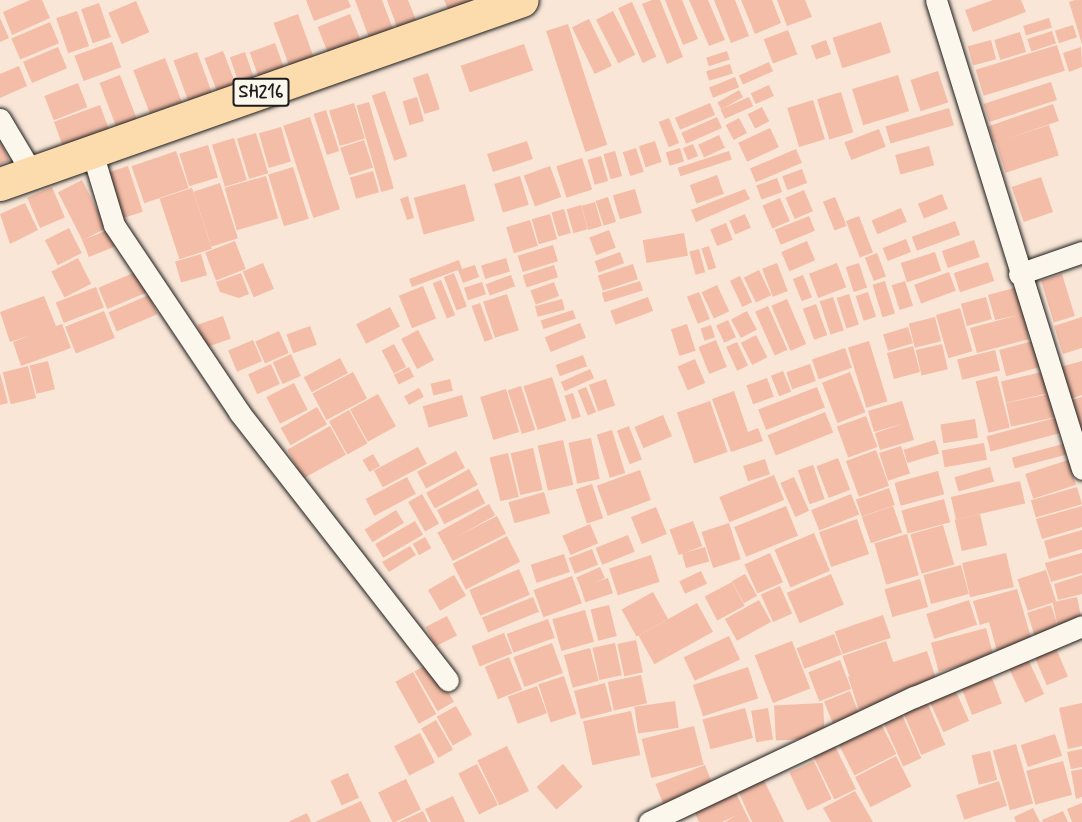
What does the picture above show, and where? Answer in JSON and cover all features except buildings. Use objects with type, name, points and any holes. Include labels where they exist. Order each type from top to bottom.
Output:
[{"type":"main road","name":"SH216","points":[[0,184],[522,0]]},
{"type":"street","points":[[936,0],[1019,274],[1082,470]]},
{"type":"street","points":[[0,119],[32,173]]},
{"type":"street","points":[[92,152],[114,225],[232,402],[448,680]]},
{"type":"street","points":[[1019,274],[1082,252]]},
{"type":"street","points":[[649,822],[914,697],[1082,626]]}]
